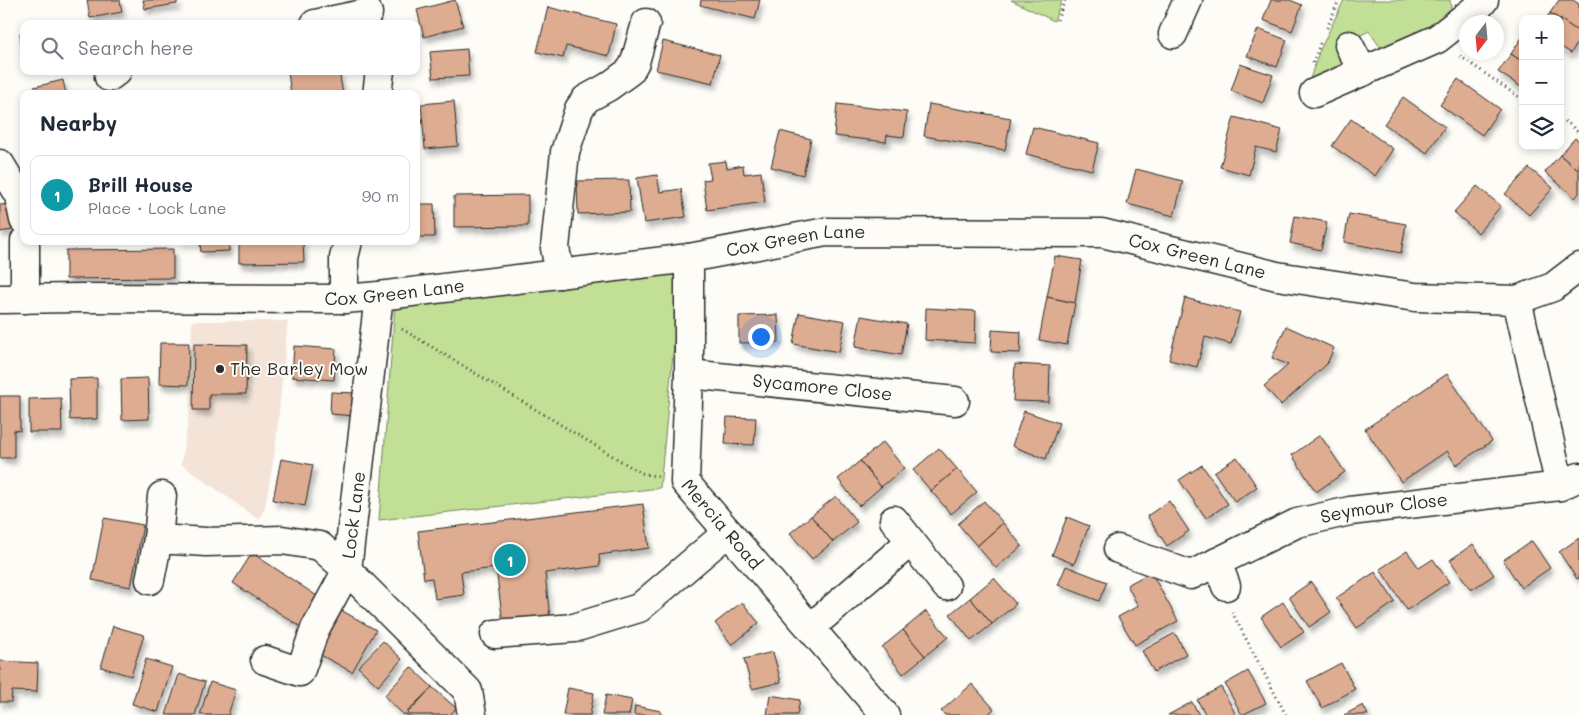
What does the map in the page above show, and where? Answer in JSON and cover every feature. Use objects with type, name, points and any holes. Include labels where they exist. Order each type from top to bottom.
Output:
[{"type":"street","points":[[1173,34],[1188,0]]},
{"type":"street","points":[[1314,93],[1437,39],[1478,2]]},
{"type":"street","points":[[333,20],[368,12]]},
{"type":"street","points":[[560,274],[556,248],[565,152],[579,109],[586,99],[630,72],[635,62],[646,23]]},
{"type":"street","points":[[1349,45],[1363,72]]},
{"type":"street","points":[[378,90],[379,75]]},
{"type":"street","points":[[0,164],[20,201]]},
{"type":"street","name":"Cox Green Lane","points":[[12,299],[344,299],[688,258],[826,232],[1102,233],[1277,276],[1415,297],[1517,300],[1553,287],[1579,268]]},
{"type":"street","points":[[12,299],[25,245]]},
{"type":"street","points":[[344,299],[344,258],[347,245]]},
{"type":"street","name":"Mercia Road","points":[[688,258],[689,374],[685,482],[885,715]]},
{"type":"street","name":"Lock Lane","points":[[379,296],[347,570],[468,691],[472,715]]},
{"type":"street","name":"Seymour Close","points":[[1118,549],[1191,575],[1222,574],[1297,523],[1350,511],[1569,481],[1517,300]]},
{"type":"street","name":"Sycamore Close","points":[[689,374],[955,401]]},
{"type":"street","points":[[150,580],[158,538],[162,496]]},
{"type":"street","points":[[894,520],[946,586]]},
{"type":"street","points":[[495,634],[574,628],[640,608],[728,532]]},
{"type":"street","points":[[158,538],[206,542],[292,541],[320,546],[347,570],[315,629],[300,672],[265,660]]},
{"type":"street","points":[[810,628],[910,542]]},
{"type":"path","points":[[1057,20],[1065,0]]},
{"type":"path","points":[[1437,39],[1519,97]]},
{"type":"path","points":[[1564,121],[1579,133]]},
{"type":"path","points":[[379,296],[403,330],[411,335],[641,473],[685,482]]},
{"type":"path","points":[[1222,574],[1232,612],[1286,715]]},
{"type":"shaded area","points":[[192,321],[288,321],[275,451],[265,507],[259,520],[181,464],[189,414]]},
{"type":"green space","points":[[1011,0],[1062,0],[1054,21]]},
{"type":"green space","points":[[1344,0],[1450,0],[1451,9],[1447,22],[1390,54],[1380,47],[1369,31],[1344,44],[1347,65],[1309,82],[1319,52]]},
{"type":"green space","points":[[681,271],[660,488],[379,520],[395,304]]},
{"type":"building","points":[[87,0],[120,0],[122,12],[90,18]]},
{"type":"building","points":[[143,0],[177,0],[177,4],[145,9]]},
{"type":"building","points":[[455,0],[463,26],[424,37],[417,10]]},
{"type":"building","points":[[701,0],[760,0],[755,19],[700,5]]},
{"type":"building","points":[[1271,0],[1290,0],[1302,5],[1292,31],[1263,20]]},
{"type":"building","points":[[1559,0],[1573,0],[1579,4],[1579,32],[1564,22],[1564,15],[1553,15],[1550,13]]},
{"type":"building","points":[[548,7],[616,24],[609,56],[566,46],[563,58],[537,52]]},
{"type":"building","points":[[1564,22],[1579,32],[1579,40],[1571,53],[1564,49]]},
{"type":"building","points":[[1258,29],[1287,40],[1277,67],[1247,56]]},
{"type":"building","points":[[663,41],[720,55],[713,83],[656,70]]},
{"type":"building","points":[[1519,42],[1519,59],[1511,54]]},
{"type":"building","points":[[467,49],[469,76],[433,78],[430,52]]},
{"type":"building","points":[[1511,54],[1519,59],[1519,85],[1498,72]]},
{"type":"building","points":[[1240,64],[1273,75],[1263,103],[1231,91]]},
{"type":"building","points":[[288,75],[340,75],[342,90],[290,90]]},
{"type":"building","points":[[1458,79],[1500,109],[1482,135],[1440,105]]},
{"type":"building","points":[[63,80],[65,90],[35,90],[34,87]]},
{"type":"building","points":[[1403,97],[1445,127],[1427,153],[1384,124]]},
{"type":"building","points":[[454,101],[458,146],[425,149],[421,104]]},
{"type":"building","points":[[837,104],[907,112],[904,137],[887,135],[886,142],[834,136]]},
{"type":"building","points":[[929,104],[1011,118],[1005,150],[924,136]]},
{"type":"building","points":[[1234,117],[1282,130],[1276,152],[1256,147],[1249,175],[1220,167]]},
{"type":"building","points":[[1351,119],[1393,149],[1375,176],[1332,146]]},
{"type":"building","points":[[1033,127],[1099,143],[1092,170],[1026,154]]},
{"type":"building","points":[[780,131],[811,139],[803,175],[771,167]]},
{"type":"building","points":[[1575,138],[1579,141],[1579,171],[1560,155]]},
{"type":"building","points":[[1560,155],[1579,171],[1579,193],[1575,198],[1545,172]]},
{"type":"building","points":[[726,161],[727,168],[743,165],[744,174],[761,172],[765,202],[707,210],[703,180],[711,179],[708,163]]},
{"type":"building","points":[[1529,168],[1553,188],[1529,215],[1505,194]]},
{"type":"building","points":[[1136,169],[1183,181],[1174,216],[1127,204]]},
{"type":"building","points":[[657,175],[660,192],[681,189],[686,217],[644,223],[637,178]]},
{"type":"building","points":[[629,180],[630,212],[578,214],[577,181]]},
{"type":"building","points":[[1477,186],[1501,206],[1478,233],[1454,212]]},
{"type":"building","points":[[528,195],[528,226],[454,227],[454,196]]},
{"type":"building","points":[[9,204],[12,230],[0,232],[0,205]]},
{"type":"building","points":[[420,204],[434,204],[435,237],[420,237]]},
{"type":"building","points":[[1349,214],[1406,224],[1401,253],[1344,242]]},
{"type":"building","points":[[1295,216],[1327,222],[1321,250],[1290,243]]},
{"type":"building","points":[[200,245],[229,245],[229,251],[201,252]]},
{"type":"building","points":[[239,245],[303,245],[304,262],[239,263]]},
{"type":"building","points":[[173,249],[173,278],[66,279],[66,250]]},
{"type":"building","points":[[1055,256],[1082,260],[1075,303],[1047,297]]},
{"type":"building","points":[[1047,297],[1075,303],[1067,345],[1039,340]]},
{"type":"building","points":[[1185,298],[1240,312],[1231,344],[1205,337],[1197,367],[1169,360]]},
{"type":"building","points":[[926,308],[976,311],[975,343],[925,340]]},
{"type":"building","points":[[799,313],[845,321],[839,352],[793,344]]},
{"type":"building","points":[[778,315],[779,342],[739,343],[739,316]]},
{"type":"building","points":[[861,316],[907,324],[901,355],[855,347]]},
{"type":"building","points":[[1286,326],[1334,348],[1327,364],[1281,405],[1264,386],[1288,365],[1272,358]]},
{"type":"building","points":[[992,330],[1021,332],[1020,353],[991,352]]},
{"type":"building","points":[[160,343],[189,343],[188,385],[159,384]]},
{"type":"building","name":"The Barley Mow","points":[[194,344],[247,345],[246,394],[209,394],[209,410],[193,410]]},
{"type":"building","points":[[294,346],[336,349],[334,380],[292,377]]},
{"type":"building","points":[[1015,364],[1050,366],[1049,402],[1013,401]]},
{"type":"building","points":[[1447,374],[1492,441],[1456,465],[1447,451],[1401,482],[1365,429]]},
{"type":"building","points":[[97,378],[97,419],[70,420],[69,379]]},
{"type":"building","points":[[148,378],[149,419],[122,420],[121,379]]},
{"type":"building","points":[[331,392],[356,393],[355,416],[330,414]]},
{"type":"building","points":[[0,396],[20,396],[20,431],[14,430],[14,458],[0,458]]},
{"type":"building","points":[[61,398],[62,432],[29,432],[29,399]]},
{"type":"building","points":[[1024,411],[1059,423],[1046,459],[1012,446]]},
{"type":"building","points":[[727,417],[756,418],[754,445],[725,444]]},
{"type":"building","points":[[1320,435],[1345,472],[1316,492],[1292,455]]},
{"type":"building","points":[[883,442],[904,468],[881,487],[860,461]]},
{"type":"building","points":[[939,448],[957,469],[931,491],[913,470]]},
{"type":"building","points":[[1237,457],[1257,487],[1235,502],[1214,472]]},
{"type":"building","points":[[281,459],[313,465],[305,506],[273,500]]},
{"type":"building","points":[[860,461],[881,487],[859,506],[838,479]]},
{"type":"building","points":[[1202,465],[1228,504],[1206,518],[1179,480]]},
{"type":"building","points":[[957,469],[977,492],[951,514],[931,491]]},
{"type":"building","points":[[836,496],[857,522],[833,542],[811,516]]},
{"type":"building","points":[[984,501],[1003,523],[977,546],[958,524]]},
{"type":"building","points":[[1169,501],[1189,531],[1167,546],[1147,516]]},
{"type":"building","points":[[643,504],[649,548],[599,555],[600,566],[545,573],[550,618],[503,624],[496,568],[461,572],[464,595],[435,599],[432,578],[424,579],[418,531]]},
{"type":"building","points":[[811,516],[833,542],[812,559],[790,533]]},
{"type":"building","points":[[1067,517],[1089,526],[1074,564],[1052,555]]},
{"type":"building","points":[[104,518],[143,525],[131,587],[92,580]]},
{"type":"building","points":[[1003,523],[1022,546],[996,568],[977,546]]},
{"type":"building","points":[[1579,538],[1579,578],[1577,579],[1559,552]]},
{"type":"building","points":[[1532,541],[1550,568],[1521,588],[1503,560]]},
{"type":"building","points":[[1473,544],[1494,575],[1471,590],[1450,560]]},
{"type":"building","points":[[1407,551],[1419,568],[1433,559],[1449,582],[1407,610],[1380,569]]},
{"type":"building","points":[[252,553],[323,600],[304,629],[233,583]]},
{"type":"building","points":[[1066,566],[1107,582],[1099,601],[1058,585]]},
{"type":"building","points":[[1151,572],[1178,621],[1135,645],[1118,617],[1138,606],[1127,585]]},
{"type":"building","points":[[1375,572],[1395,602],[1357,628],[1336,598]]},
{"type":"building","points":[[994,578],[1016,604],[992,624],[970,598]]},
{"type":"building","points":[[1311,582],[1331,612],[1309,627],[1289,597]]},
{"type":"building","points":[[970,598],[992,624],[971,641],[950,614]]},
{"type":"building","points":[[742,602],[759,623],[732,645],[715,623]]},
{"type":"building","points":[[1283,602],[1304,632],[1281,647],[1261,617]]},
{"type":"building","points":[[339,609],[376,630],[352,672],[315,652]]},
{"type":"building","points":[[926,611],[948,637],[925,656],[903,630]]},
{"type":"building","points":[[113,626],[144,635],[131,676],[101,667]]},
{"type":"building","points":[[903,630],[925,656],[903,674],[882,647]]},
{"type":"building","points":[[1175,633],[1186,654],[1154,672],[1142,651]]},
{"type":"building","points":[[383,641],[402,659],[378,686],[358,667]]},
{"type":"building","points":[[773,652],[781,682],[752,689],[744,659]]},
{"type":"building","points":[[146,659],[172,667],[158,712],[132,704]]},
{"type":"building","points":[[0,661],[38,663],[37,692],[12,691],[11,702],[0,702]]},
{"type":"building","points":[[1341,663],[1355,689],[1322,708],[1307,681]]},
{"type":"building","points":[[411,667],[432,687],[404,715],[384,696]]},
{"type":"building","points":[[1248,671],[1266,703],[1242,715],[1225,684]]},
{"type":"building","points":[[179,674],[205,682],[195,715],[166,715]]},
{"type":"building","points":[[210,682],[236,690],[228,715],[200,715]]},
{"type":"building","points":[[972,684],[994,709],[987,715],[945,715],[941,711]]},
{"type":"building","points":[[432,687],[456,708],[450,715],[406,715]]},
{"type":"building","points":[[1221,687],[1236,715],[1206,715],[1197,700]]},
{"type":"building","points":[[568,688],[594,693],[590,715],[563,715]]},
{"type":"building","points":[[606,695],[632,700],[629,715],[602,715]]},
{"type":"building","points":[[770,695],[800,700],[797,715],[767,715]]},
{"type":"building","points":[[1192,702],[1199,715],[1168,715]]},
{"type":"building","points":[[1363,705],[1368,715],[1344,715]]},
{"type":"building","points":[[635,706],[661,711],[660,715],[634,715]]},
{"type":"place","name":"The Barley Mow","points":[[220,369]]},
{"type":"place","name":"Brill House","points":[[510,560]]}]
